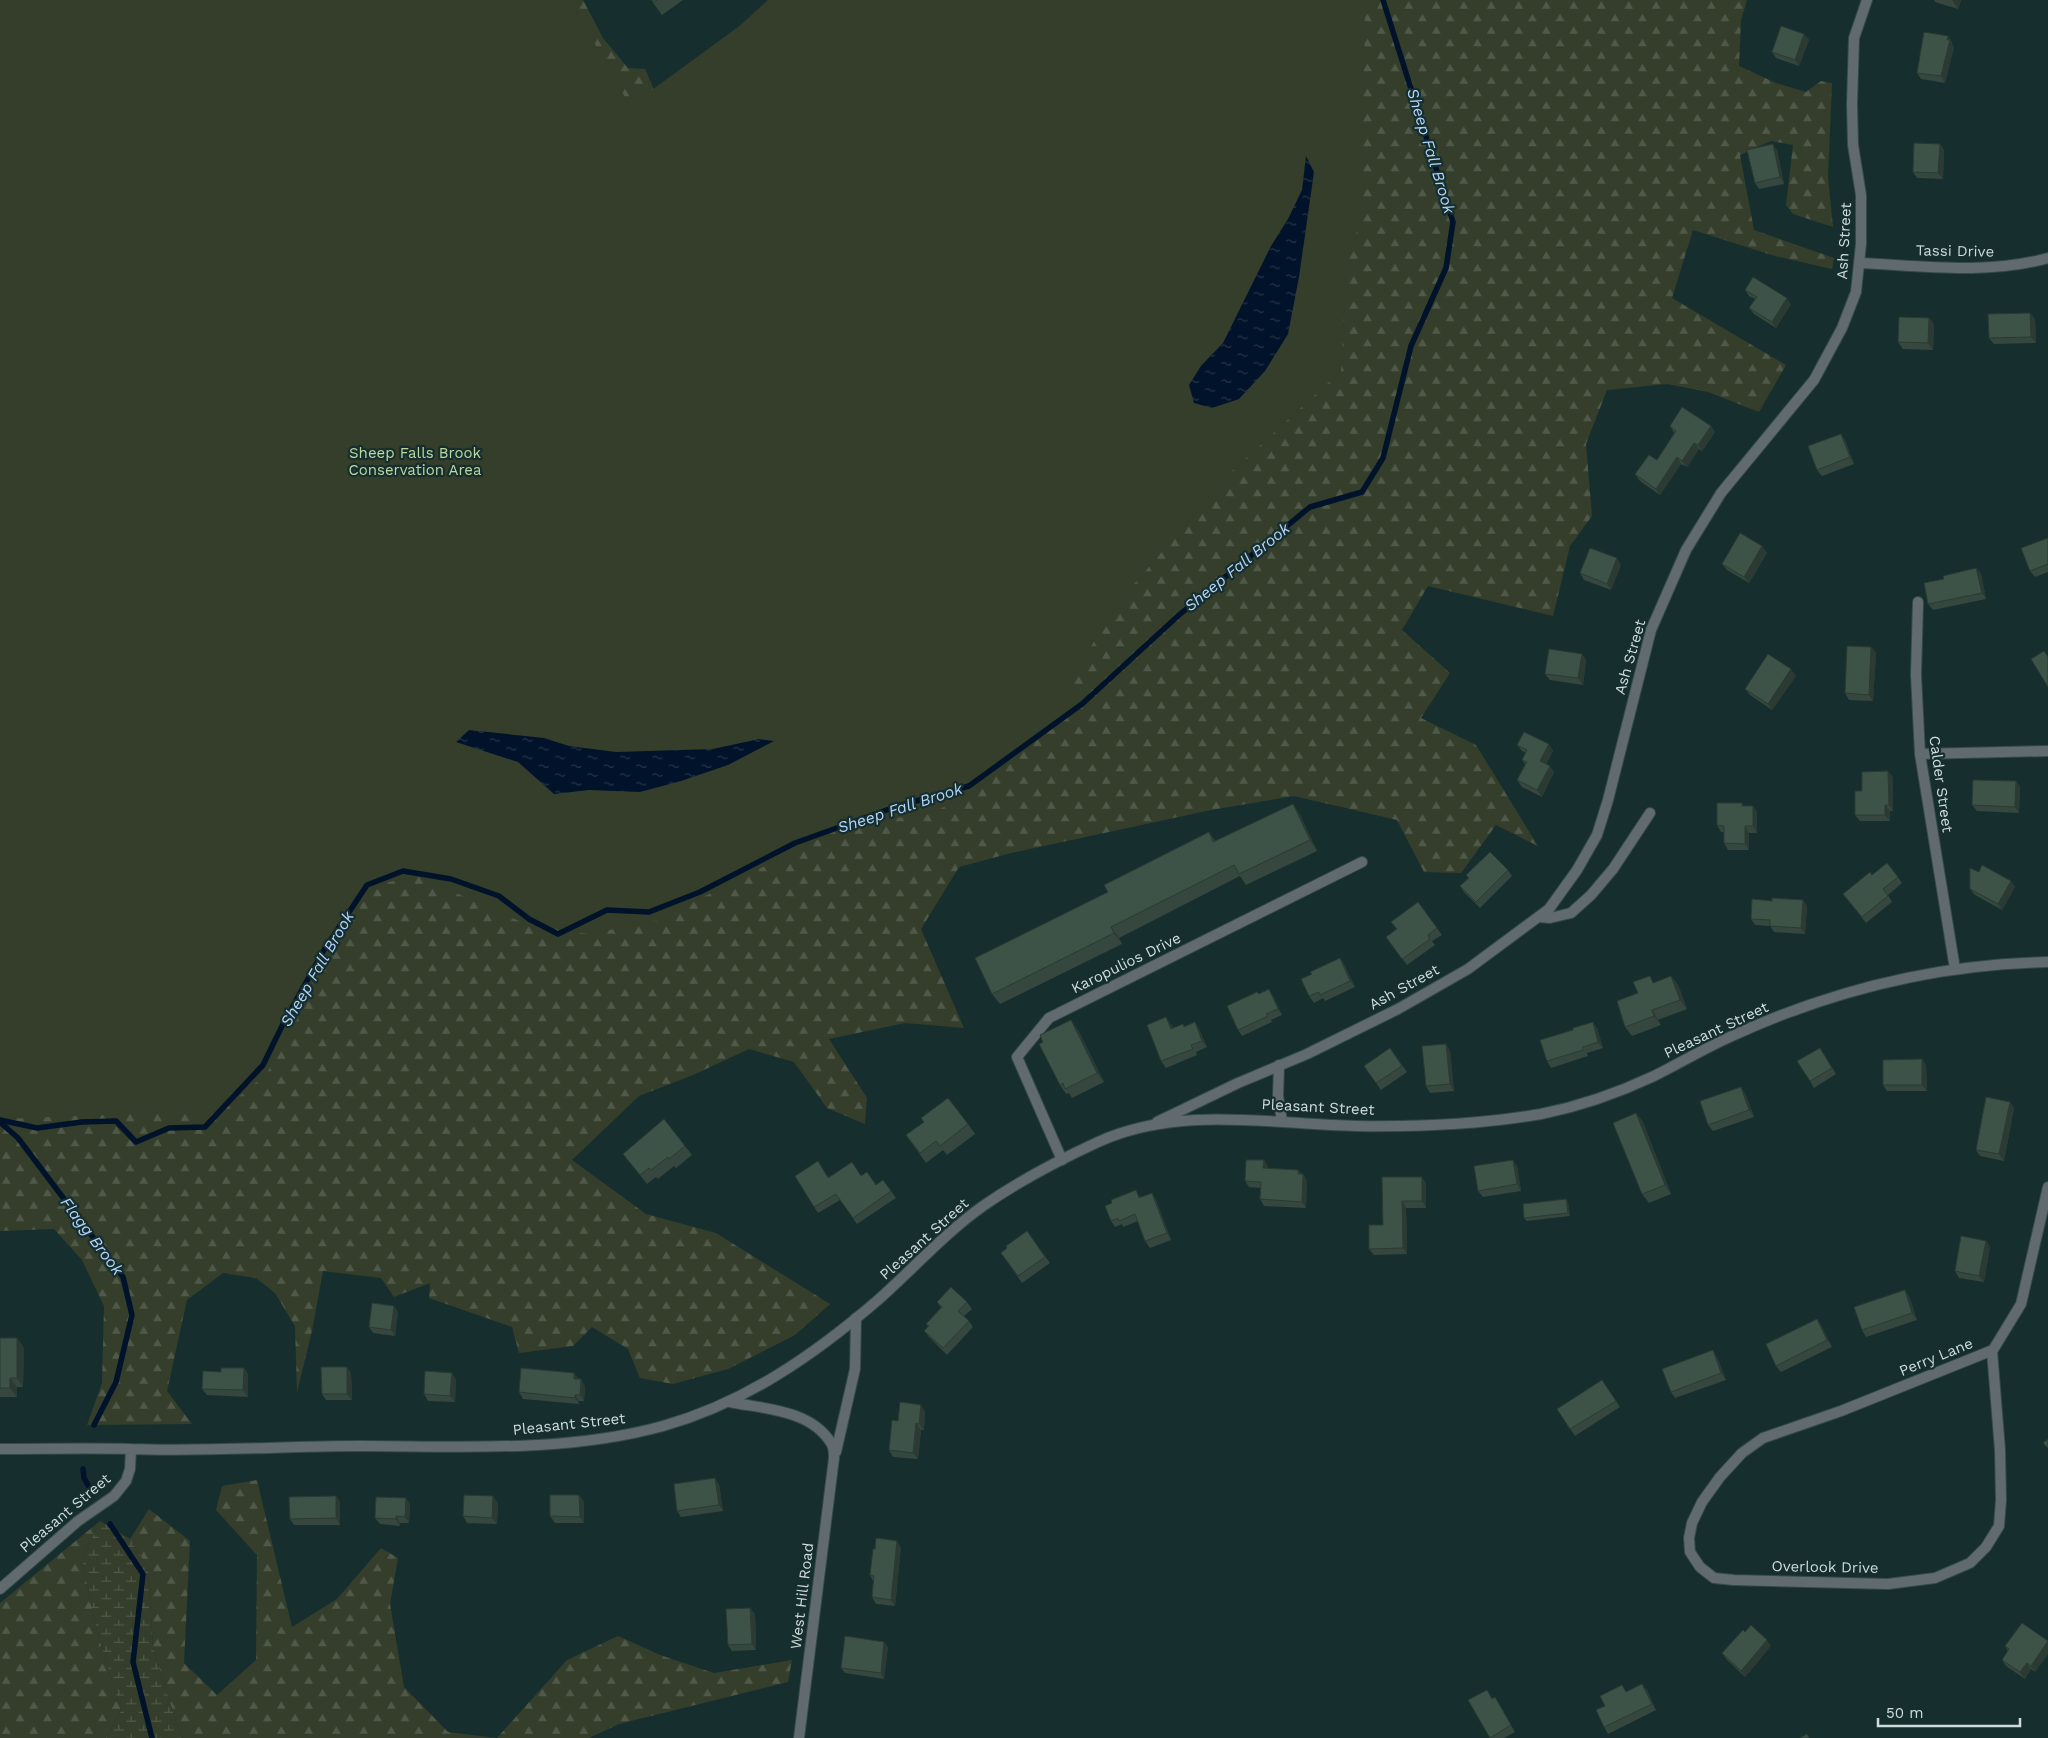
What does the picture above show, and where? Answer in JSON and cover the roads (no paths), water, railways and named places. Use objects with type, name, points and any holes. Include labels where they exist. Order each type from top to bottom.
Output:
[{"type":"street","name":"Ash Street","points":[[1150,1126],[1238,1082],[1307,1054],[1424,994],[1468,969],[1549,909],[1577,870],[1597,835],[1608,800],[1651,630],[1686,550],[1721,493],[1814,380],[1842,328],[1856,292],[1860,263],[1861,195],[1853,145],[1854,38],[1868,0]]},
{"type":"street","name":"Tassi Drive","points":[[1860,263],[1987,268],[2028,264],[2048,258]]},
{"type":"street","name":"Calder Street","points":[[1918,602],[1916,675],[1920,754],[1955,969]]},
{"type":"street","points":[[1920,754],[2048,751]]},
{"type":"street","points":[[1539,917],[1550,918],[1570,913],[1591,895],[1617,862],[1650,813]]},
{"type":"street","name":"Karopulios Drive","points":[[1062,1160],[1017,1057],[1049,1018],[1362,862]]},
{"type":"street","name":"Pleasant Street","points":[[0,1589],[78,1521],[114,1496],[126,1481],[130,1469],[131,1449],[359,1446],[478,1447],[559,1443],[615,1438],[673,1423],[730,1402],[789,1369],[856,1318],[949,1233],[981,1207],[1062,1160],[1103,1139],[1150,1126],[1194,1120],[1282,1120],[1356,1126],[1450,1123],[1540,1114],[1585,1104],[1619,1092],[1730,1036],[1799,1008],[1866,986],[1955,969],[2048,962]]},
{"type":"street","points":[[1279,1065],[1278,1096],[1282,1120]]},
{"type":"street","name":"Perry Lane","points":[[1841,1411],[1992,1351],[2021,1304],[2048,1188]]},
{"type":"street","name":"West Hill Road","points":[[799,1738],[834,1458],[855,1369],[856,1318]]},
{"type":"street","name":"Overlook Drive","points":[[1841,1411],[1763,1438],[1742,1453],[1720,1477],[1702,1502],[1692,1523],[1689,1538],[1690,1552],[1700,1567],[1714,1578],[1734,1580],[1888,1584],[1935,1578],[1970,1563],[1986,1547],[1999,1526],[2002,1500],[1992,1351]]},
{"type":"street","points":[[730,1402],[798,1416],[810,1421],[832,1444],[834,1458]]},
{"type":"street","points":[[0,1449],[131,1449]]},
{"type":"water","points":[[1306,156],[1314,172],[1299,277],[1288,334],[1265,371],[1239,399],[1212,408],[1194,403],[1189,385],[1201,366],[1223,343],[1271,246],[1288,219],[1302,190]]},
{"type":"water","points":[[469,730],[544,738],[569,746],[616,752],[713,749],[759,739],[774,741],[728,765],[681,781],[640,792],[589,790],[554,794],[518,762],[456,742]]},
{"type":"waterway","name":"Sheep Fall Brook","points":[[0,1120],[37,1128],[82,1122],[116,1121],[136,1142],[169,1128],[205,1127],[263,1065],[283,1024],[324,950],[367,885],[403,871],[451,879],[499,896],[529,919],[558,934],[607,910],[649,912],[700,892],[795,843],[895,807],[969,786],[1082,704],[1179,615],[1310,507],[1362,492],[1383,458],[1411,346],[1446,268],[1453,222],[1383,0]]},
{"type":"waterway","name":"Flagg Brook","points":[[0,1122],[18,1138],[123,1277],[132,1315],[116,1382],[94,1425]]},
{"type":"waterway","name":"Flagg Brook","points":[[83,1469],[84,1478],[89,1487]]},
{"type":"waterway","name":"Flagg Brook","points":[[110,1524],[143,1574],[133,1662],[152,1738]]},
{"type":"park label","name":"Sheep Falls Brook Conservation Area","points":[[415,462]]}]
